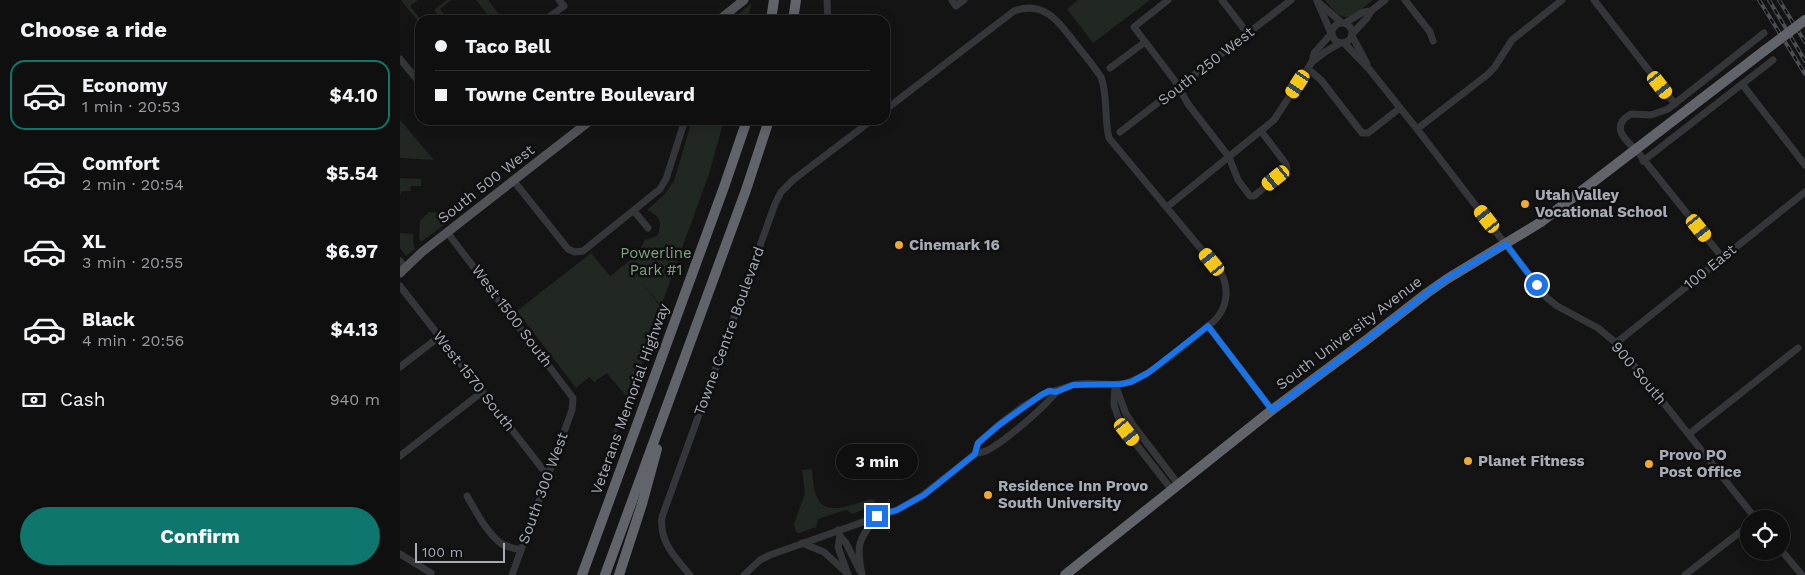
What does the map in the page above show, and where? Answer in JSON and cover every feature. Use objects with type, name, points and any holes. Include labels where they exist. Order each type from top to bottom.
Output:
[{"type":"highway","points":[[794,15],[796,0]]},
{"type":"highway","points":[[772,15],[774,1]]},
{"type":"highway","name":"South University Avenue","points":[[1064,575],[1272,410],[1427,293],[1446,279],[1541,222],[1805,20]]},
{"type":"highway","name":"Veterans Memorial Highway","points":[[582,575],[721,195],[744,125]]},
{"type":"highway","points":[[605,575],[746,190],[767,125]]},
{"type":"highway","points":[[619,575],[642,504],[675,384]]},
{"type":"main road","points":[[724,15],[744,0]]},
{"type":"main road","name":"South 500 West","points":[[402,267],[584,125]]},
{"type":"street","points":[[827,0],[828,15]]},
{"type":"street","points":[[952,0],[956,6],[964,0]]},
{"type":"street","points":[[1168,0],[1134,27],[1180,87],[1188,104],[1229,157],[1238,180],[1248,194],[1254,196],[1287,169],[1261,131]]},
{"type":"street","points":[[1222,0],[1248,34]]},
{"type":"street","name":"South 250 West","points":[[1120,132],[1291,0]]},
{"type":"street","points":[[1167,207],[1274,120],[1308,70],[1314,53],[1332,33],[1335,25],[1343,23],[1363,12],[1370,11],[1385,0]]},
{"type":"street","points":[[1405,0],[1430,32],[1433,41]]},
{"type":"street","points":[[1417,129],[1487,75],[1494,68],[1512,40],[1562,0]]},
{"type":"street","points":[[1594,0],[1675,104]]},
{"type":"street","points":[[1317,1],[1343,23],[1350,26],[1369,69]]},
{"type":"street","points":[[1317,1],[1333,38],[1342,43],[1369,69]]},
{"type":"street","points":[[550,15],[561,3]]},
{"type":"street","points":[[744,575],[760,560],[770,555],[802,543],[839,533],[877,516],[897,510],[916,500],[975,454],[987,450],[1008,436],[1046,404],[1056,392],[1064,388],[1079,384],[1115,385],[1131,382],[1143,376],[1208,326],[1219,316],[1223,308],[1227,294],[1225,282],[1218,269],[1109,138],[1103,84],[1098,73],[1051,13],[1042,8],[1026,7],[1010,13],[890,105]]},
{"type":"street","points":[[1312,62],[1325,52],[1348,42],[1352,34],[1367,18],[1370,11]]},
{"type":"street","points":[[1722,257],[1636,150],[1622,138],[1621,123],[1631,114],[1660,113],[1675,104],[1764,34]]},
{"type":"street","points":[[1110,68],[1145,42]]},
{"type":"street","points":[[400,59],[415,78]]},
{"type":"street","points":[[1643,161],[1773,60]]},
{"type":"street","name":"900 South","points":[[1369,69],[1546,297],[1557,306],[1598,328],[1616,343],[1749,510]]},
{"type":"street","points":[[1308,70],[1321,80],[1362,133],[1368,133],[1400,108]]},
{"type":"street","points":[[1742,84],[1805,165]]},
{"type":"street","points":[[513,180],[565,246],[575,252],[586,248],[656,193],[664,184],[682,125]]},
{"type":"street","name":"Towne Centre Boulevard","points":[[690,575],[666,545],[661,528],[662,517],[774,204],[781,192],[793,180],[865,125]]},
{"type":"street","name":"100 East","points":[[1616,343],[1805,192]]},
{"type":"street","points":[[634,211],[648,228]]},
{"type":"street","name":"West 1500 South","points":[[447,232],[570,393],[573,401]]},
{"type":"street","name":"West 1570 South","points":[[400,286],[548,476]]},
{"type":"street","points":[[1208,326],[1272,410]]},
{"type":"street","points":[[400,367],[439,336]]},
{"type":"street","points":[[1689,434],[1798,348]]},
{"type":"street","points":[[1115,385],[1114,404],[1125,430],[1176,488]]},
{"type":"street","points":[[1115,385],[1123,401],[1126,414],[1176,488]]},
{"type":"street","points":[[975,454],[978,443],[1016,411],[1049,391],[1056,392]]},
{"type":"street","points":[[400,456],[482,392]]},
{"type":"street","name":"South 300 West","points":[[512,575],[573,401]]},
{"type":"street","points":[[468,496],[478,514],[498,540],[508,547],[521,550]]},
{"type":"street","points":[[863,574],[858,549],[860,540],[877,516]]},
{"type":"street","points":[[1685,575],[1740,532]]},
{"type":"street","points":[[839,533],[838,547],[848,574]]},
{"type":"street","points":[[839,533],[863,574]]},
{"type":"street","points":[[802,543],[824,552],[848,574]]},
{"type":"street","points":[[400,554],[431,573]]},
{"type":"street","points":[[1789,560],[1802,575]]},
{"type":"green space","points":[[401,0],[418,0],[410,6],[417,15],[415,15],[415,18]]},
{"type":"green space","points":[[447,0],[451,0],[440,9],[445,15],[438,15],[434,10]]},
{"type":"green space","points":[[476,0],[488,0],[499,15],[487,15]]},
{"type":"green space","points":[[1078,0],[1150,0],[1093,43],[1067,9]]},
{"type":"green space","points":[[1325,0],[1373,0],[1353,15],[1343,17]]},
{"type":"green space","points":[[751,4],[749,15],[737,15]]},
{"type":"green space","points":[[400,120],[434,160],[400,158]]},
{"type":"green space","name":"Powerline Park #1","points":[[691,125],[723,125],[709,174],[661,306],[642,282],[662,309],[610,453],[606,451],[626,396],[607,373],[594,382],[589,377],[576,388],[517,311],[591,253],[610,276],[637,255],[645,240],[657,236],[660,227],[657,217],[647,210],[664,195],[674,181]]},
{"type":"green space","points":[[400,178],[421,179],[421,186],[411,186],[410,191],[402,191],[400,195]]},
{"type":"green space","points":[[429,212],[446,213],[454,217],[421,242],[419,238],[420,221]]},
{"type":"green space","points":[[400,233],[413,234],[415,249],[406,256],[400,248]]},
{"type":"green space","points":[[812,469],[816,494],[821,503],[826,507],[849,506],[871,499],[875,500],[875,505],[852,514],[845,510],[818,519],[816,527],[800,533],[796,532],[794,524],[805,493],[802,470]]},
{"type":"railway","points":[[1759,0],[1805,74]]},
{"type":"railway","points":[[1769,0],[1805,61]]},
{"type":"railway","points":[[1779,0],[1805,42]]},
{"type":"place","name":"Utah Valley Vocational School","points":[[1525,204]]},
{"type":"place","name":"Cinemark 16","points":[[899,245]]},
{"type":"place","name":"Planet Fitness","points":[[1468,461]]},
{"type":"place","name":"Provo PO Post Office","points":[[1649,464]]},
{"type":"place","name":"Residence Inn Provo South University","points":[[988,495]]},
{"type":"route","points":[[877,516],[897,510],[924,495],[975,454],[978,443],[999,425],[1041,395],[1049,391],[1056,392],[1073,385],[1105,385],[1131,382],[1148,373],[1208,326],[1272,410],[1446,279],[1506,244],[1537,285]]}]
